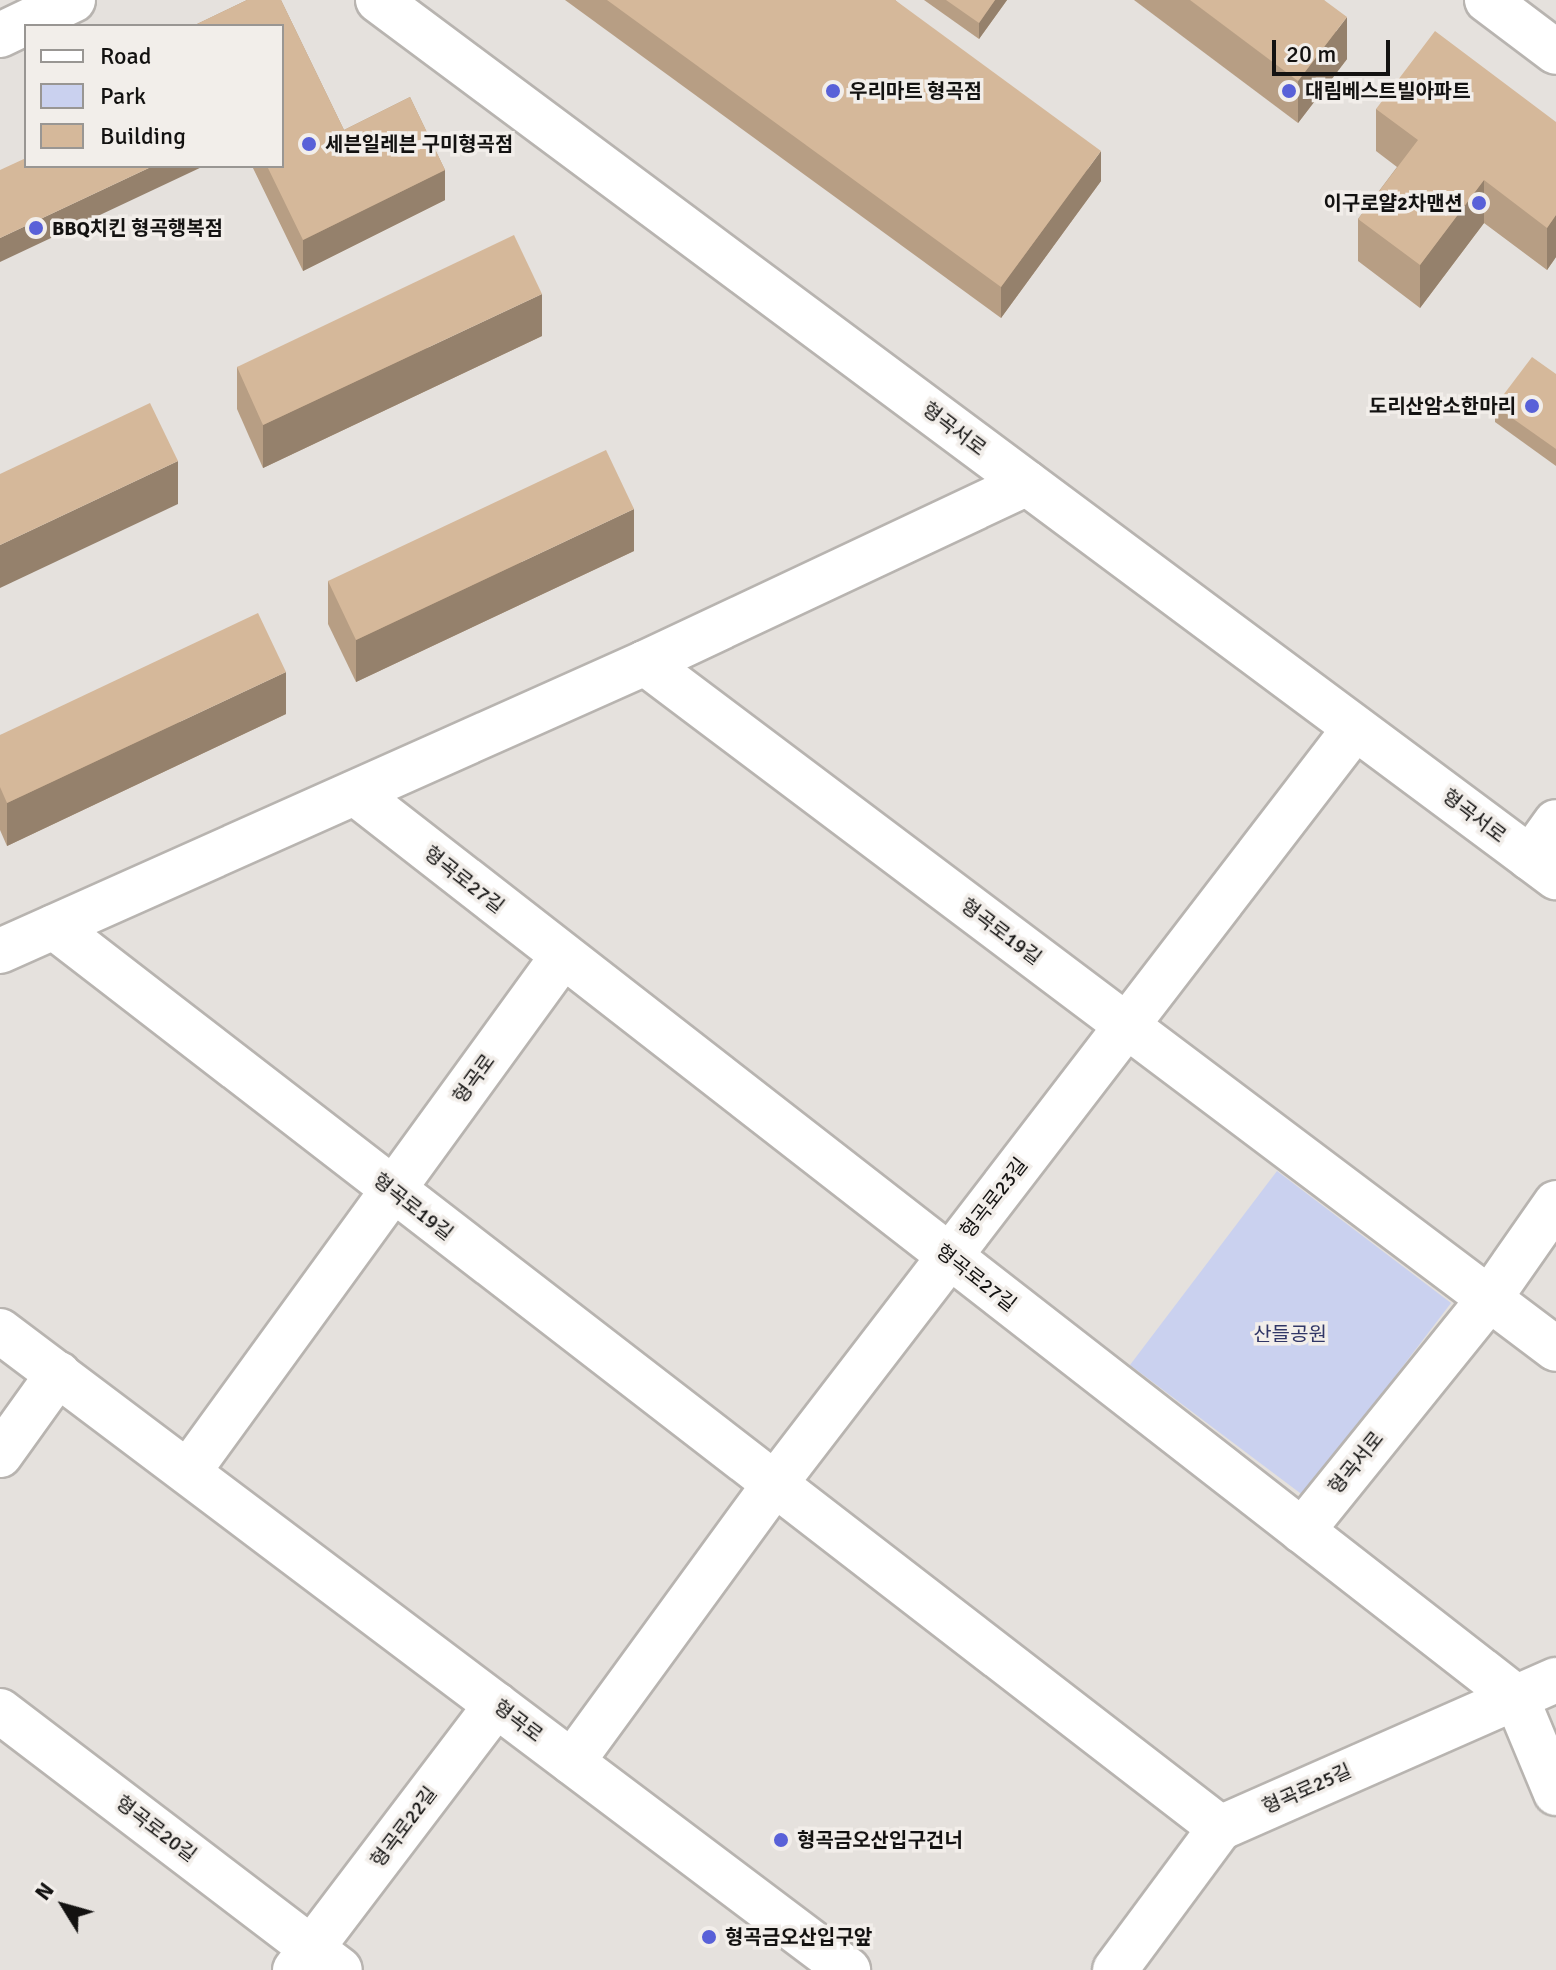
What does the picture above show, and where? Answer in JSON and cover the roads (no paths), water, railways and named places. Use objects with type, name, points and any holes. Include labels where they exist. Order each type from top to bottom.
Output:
[{"type":"street","points":[[0,35],[73,0]]},
{"type":"street","name":"형곡서로","points":[[378,0],[1543,868],[1556,822]]},
{"type":"street","points":[[1487,0],[1556,52]]},
{"type":"street","points":[[0,951],[645,663],[1027,483]]},
{"type":"street","name":"형곡로19길","points":[[645,663],[1128,1027]]},
{"type":"street","name":"형곡로23길","points":[[572,1762],[774,1485],[1355,728]]},
{"type":"street","name":"형곡로27길","points":[[355,793],[1516,1697],[1556,1793]]},
{"type":"street","name":"형곡로19길","points":[[54,927],[774,1485]]},
{"type":"street","name":"형곡로","points":[[188,1472],[562,957]]},
{"type":"street","points":[[1128,1027],[1556,1349]]},
{"type":"street","name":"형곡서로","points":[[1302,1531],[1489,1299],[1556,1203]]},
{"type":"street","name":"형곡로","points":[[0,1331],[848,1970]]},
{"type":"street","points":[[0,1455],[58,1374]]},
{"type":"street","points":[[774,1485],[1220,1828]]},
{"type":"street","name":"형곡로25길","points":[[1115,1970],[1220,1828],[1556,1680]]},
{"type":"street","name":"형곡로22길","points":[[315,1963],[496,1705]]},
{"type":"street","name":"형곡로20길","points":[[0,1711],[315,1963]]},
{"type":"place","name":"우리마트 형곡점","points":[[833,91]]},
{"type":"place","name":"대림베스트빌아파트","points":[[1289,91]]},
{"type":"place","name":"세븐일레븐 구미형곡점","points":[[309,144]]},
{"type":"place","name":"이구로얄2차맨션","points":[[1479,203]]},
{"type":"place","name":"BBQ치킨 형곡행복점","points":[[36,228]]},
{"type":"place","name":"도리산암소한마리","points":[[1532,406]]},
{"type":"place","name":"형곡금오산입구건너","points":[[781,1840]]},
{"type":"place","name":"형곡금오산입구앞","points":[[709,1937]]},
{"type":"park label","name":"산들공원","points":[[1290,1334]]}]
